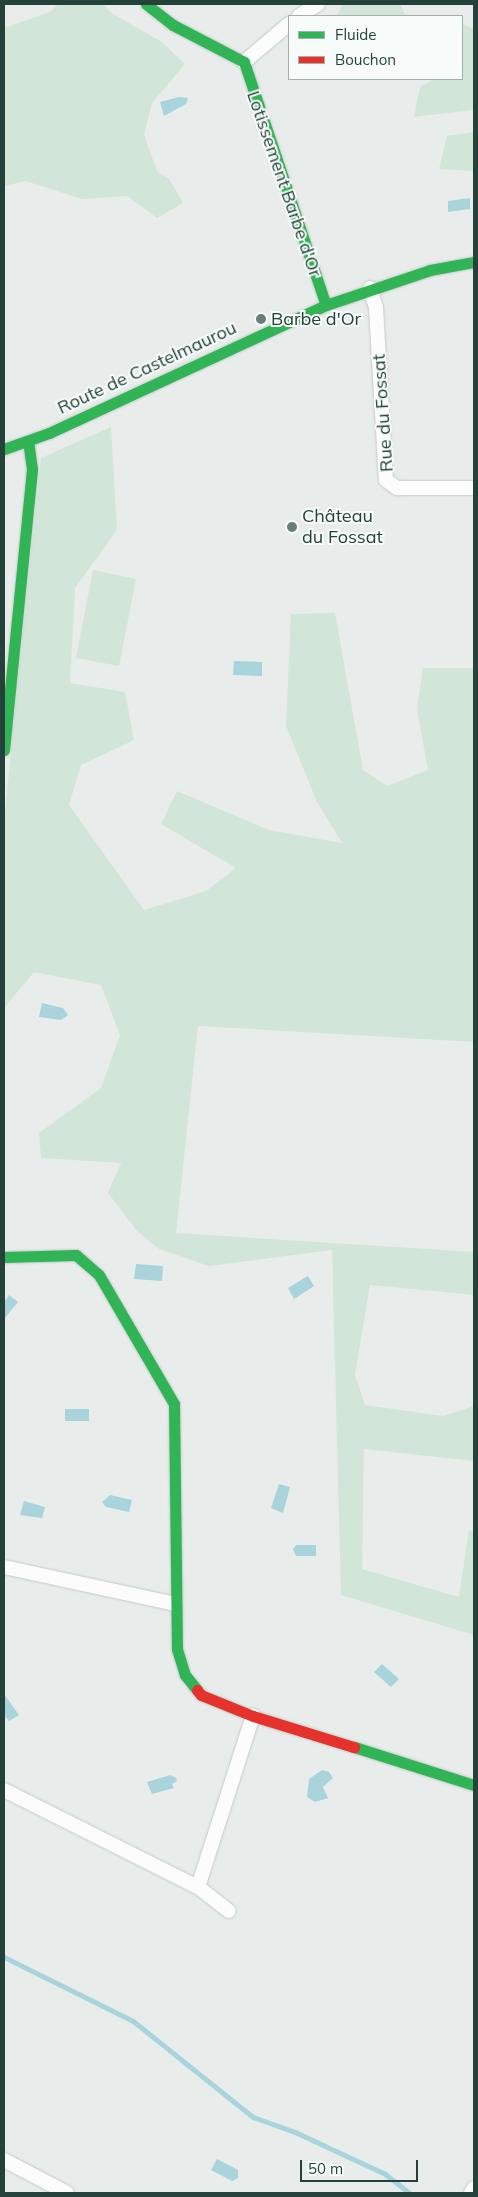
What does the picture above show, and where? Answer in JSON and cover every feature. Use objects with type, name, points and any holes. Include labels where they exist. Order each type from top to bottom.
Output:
[{"type":"street","points":[[146,4],[173,25],[244,62],[288,25]]},
{"type":"street","points":[[301,15],[318,4]]},
{"type":"street","name":"Lotissement Barbe d'Or","points":[[244,62],[326,305]]},
{"type":"street","name":"Route de Castelmaurou","points":[[4,449],[28,442],[326,305],[370,288],[430,270],[474,262]]},
{"type":"street","name":"Rue du Fossat","points":[[370,288],[376,308],[386,480],[397,488],[474,488]]},
{"type":"street","points":[[4,750],[32,469],[28,442]]},
{"type":"street","points":[[4,1258],[76,1255],[99,1275],[174,1404],[177,1649],[185,1675],[201,1695],[253,1716],[474,1785]]},
{"type":"street","points":[[4,1567],[175,1604]]},
{"type":"street","points":[[198,1887],[253,1716]]},
{"type":"street","points":[[4,1790],[198,1887],[229,1911]]},
{"type":"street","points":[[4,2160],[67,2193]]},
{"type":"street","points":[[471,2193],[474,2188]]},
{"type":"green space","points":[[58,4],[103,4],[110,12],[162,42],[185,64],[152,103],[144,135],[157,171],[170,180],[183,203],[157,218],[127,196],[82,199],[26,181],[4,186],[4,28],[50,12]]},
{"type":"green space","points":[[342,4],[400,4],[406,15],[337,15]]},
{"type":"green space","points":[[463,24],[474,29],[474,110],[414,117],[420,87],[432,80],[463,80]]},
{"type":"green space","points":[[474,132],[474,171],[439,169],[447,136]]},
{"type":"green space","points":[[111,427],[117,530],[75,588],[70,683],[125,692],[134,740],[81,765],[69,805],[144,910],[206,891],[236,868],[161,824],[177,791],[269,830],[342,843],[317,802],[286,726],[291,614],[335,613],[363,770],[387,786],[428,770],[417,709],[423,668],[474,668],[474,1042],[198,1026],[176,1233],[474,1252],[474,1295],[370,1285],[355,1375],[365,1405],[443,1416],[474,1406],[474,1461],[364,1449],[362,1569],[459,1597],[469,1530],[474,1532],[474,1635],[341,1595],[332,1250],[209,1266],[159,1249],[137,1231],[108,1193],[121,1163],[41,1158],[39,1133],[101,1088],[120,1035],[101,985],[34,972],[4,1008],[4,821],[41,458]]},
{"type":"green space","points":[[93,570],[136,579],[119,666],[76,658]]},
{"type":"water","points":[[179,97],[188,98],[186,104],[164,116],[160,102]]},
{"type":"water","points":[[470,198],[470,209],[448,212],[448,201]]},
{"type":"water","points":[[234,661],[262,662],[262,676],[233,675]]},
{"type":"water","points":[[42,1003],[63,1008],[68,1015],[61,1020],[39,1017]]},
{"type":"water","points":[[136,1264],[163,1266],[162,1281],[134,1279]]},
{"type":"water","points":[[308,1276],[314,1286],[294,1299],[288,1288]]},
{"type":"water","points":[[9,1295],[18,1302],[5,1318],[4,1302]]},
{"type":"water","points":[[65,1409],[89,1409],[89,1421],[65,1421]]},
{"type":"water","points":[[279,1484],[290,1487],[283,1513],[271,1508]]},
{"type":"water","points":[[110,1495],[132,1500],[129,1512],[106,1507],[102,1502]]},
{"type":"water","points":[[24,1501],[45,1507],[42,1518],[20,1515]]},
{"type":"water","points":[[296,1545],[316,1545],[316,1556],[296,1556],[293,1549]]},
{"type":"water","points":[[382,1664],[399,1679],[391,1687],[374,1672]]},
{"type":"water","points":[[4,1694],[19,1715],[9,1721],[4,1715]]},
{"type":"water","points":[[322,1770],[329,1772],[333,1778],[323,1787],[328,1798],[315,1802],[307,1797],[309,1779]]},
{"type":"water","points":[[170,1775],[176,1778],[177,1781],[172,1784],[174,1788],[152,1794],[147,1782]]},
{"type":"water","points":[[217,2159],[238,2170],[238,2178],[232,2181],[211,2170]]},
{"type":"waterway","points":[[4,1957],[133,2021],[253,2117],[295,2132],[385,2174],[409,2193]]},
{"type":"traffic: fast","points":[[146,4],[173,25],[244,62],[326,305]]},
{"type":"traffic: fast","points":[[4,449],[49,433],[326,305],[430,270],[474,262]]},
{"type":"traffic: fast","points":[[4,750],[32,469],[28,442]]},
{"type":"traffic: fast","points":[[4,1257],[76,1255],[99,1275],[174,1404],[177,1649],[185,1675],[197,1690]]},
{"type":"traffic: fast","points":[[354,1747],[474,1785]]},
{"type":"traffic: jam","points":[[197,1690],[201,1695],[253,1716],[354,1747]]},
{"type":"place","name":"Barbe d'Or","points":[[261,319]]},
{"type":"place","name":"Château du Fossat","points":[[292,527]]}]
